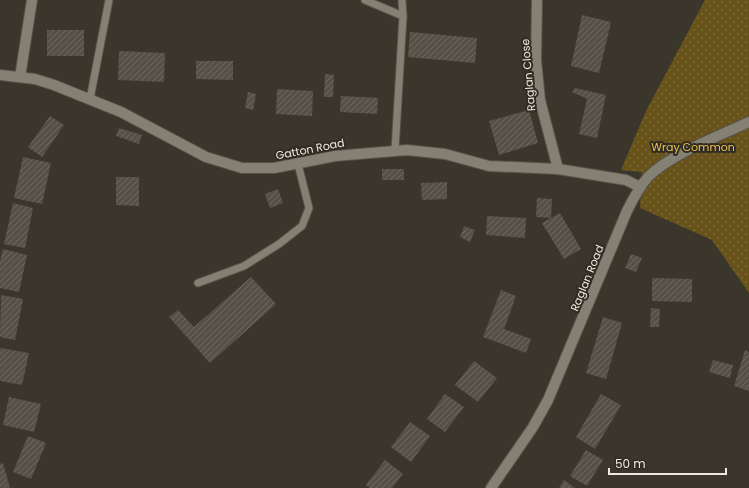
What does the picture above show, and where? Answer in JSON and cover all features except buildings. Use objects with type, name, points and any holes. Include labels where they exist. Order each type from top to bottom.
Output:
[{"type":"street","points":[[20,77],[32,0]]},
{"type":"street","name":"Raglan Close","points":[[537,0],[536,60],[540,100],[558,169]]},
{"type":"street","name":"Gatton Road","points":[[0,75],[20,77],[54,85],[121,112],[206,157],[228,165],[257,169],[298,164],[335,156],[395,150],[445,154],[489,166],[558,169],[626,180],[640,187]]},
{"type":"street","name":"Raglan Road","points":[[491,488],[533,427],[548,400],[627,211],[640,187],[658,168],[680,155],[749,122]]},
{"type":"lane","points":[[90,100],[109,0]]},
{"type":"lane","points":[[365,0],[403,16]]},
{"type":"lane","points":[[395,150],[403,16],[402,0]]},
{"type":"lane","points":[[198,283],[244,266],[279,244],[302,226],[309,208],[298,164]]},
{"type":"green space","name":"Wray Common","points":[[705,0],[749,0],[749,293],[712,240],[640,208],[642,172],[621,170],[646,111]]}]
